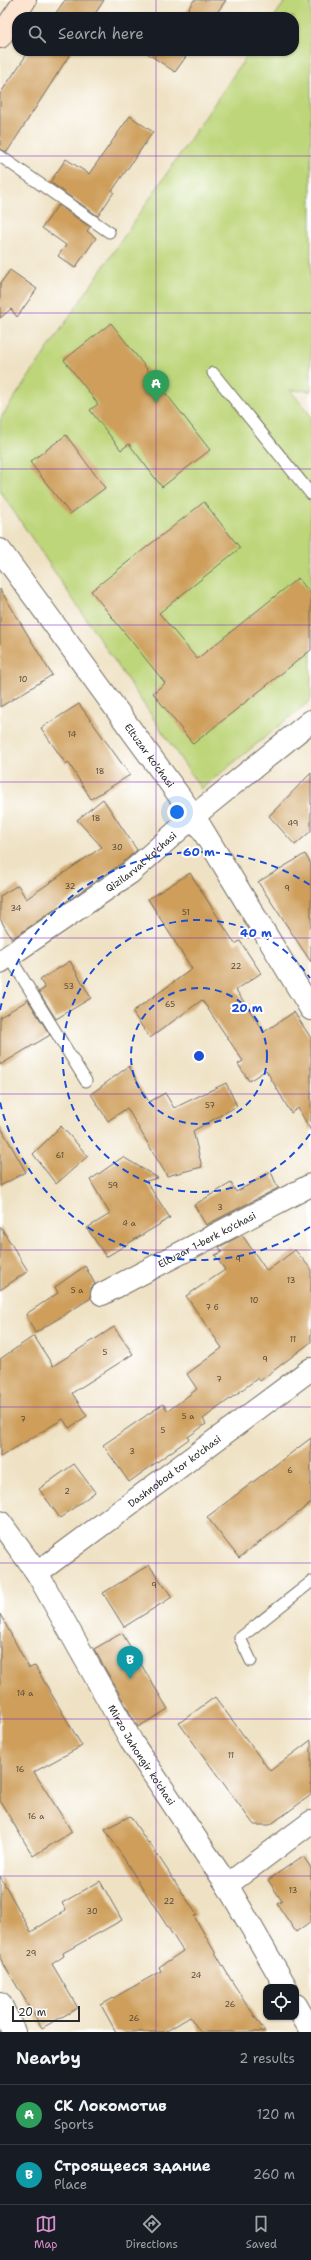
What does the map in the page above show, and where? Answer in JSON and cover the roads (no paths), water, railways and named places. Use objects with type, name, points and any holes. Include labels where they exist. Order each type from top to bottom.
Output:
[{"type":"street","points":[[17,12],[25,0]]},
{"type":"street","points":[[0,37],[12,19]]},
{"type":"street","name":"Eltuzar ko'chasi","points":[[0,550],[194,816],[311,1009]]},
{"type":"street","name":"Qizilarvat ko'chasi","points":[[4,959],[130,873],[194,816],[311,721]]},
{"type":"street","name":"Eltuzar 1-berk ko'chasi","points":[[102,1294],[311,1184]]},
{"type":"street","name":"Dashnobod tor ko'chasi","points":[[37,1573],[311,1369]]},
{"type":"street","name":"Mirzo Jahongir ko'chasi","points":[[0,1522],[37,1573],[133,1744],[227,1885],[284,1984]]},
{"type":"street","points":[[227,1885],[311,1822]]},
{"type":"street","points":[[0,2003],[14,2032]]},
{"type":"street","points":[[299,2010],[311,2031]]},
{"type":"lane","points":[[0,156],[109,232]]},
{"type":"lane","points":[[213,373],[311,494]]},
{"type":"lane","points":[[4,959],[86,1082]]},
{"type":"lane","points":[[251,1661],[240,1638],[311,1582]]},
{"type":"place","name":"СК Локомотив","points":[[156,403]]},
{"type":"place","name":"Строящееся здание","points":[[130,1679]]}]
